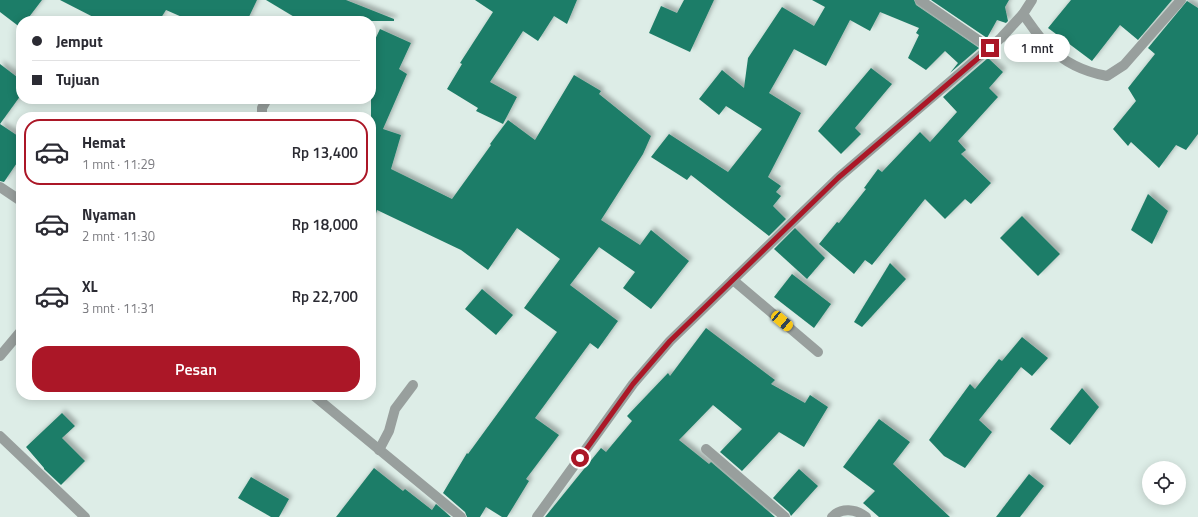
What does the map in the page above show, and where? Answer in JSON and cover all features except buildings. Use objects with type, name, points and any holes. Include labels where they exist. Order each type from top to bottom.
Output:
[{"type":"street","points":[[920,0],[990,48]]},
{"type":"street","points":[[537,517],[554,496],[633,384],[670,341],[838,178],[990,48],[1023,14],[1032,0]]},
{"type":"street","points":[[1023,14],[1048,47],[1075,66],[1091,73],[1107,76],[1124,65],[1181,0]]},
{"type":"street","points":[[0,187],[16,198]]},
{"type":"street","points":[[733,280],[818,352]]},
{"type":"street","points":[[0,356],[16,337]]},
{"type":"street","points":[[379,450],[388,431],[395,409],[413,385]]},
{"type":"street","points":[[319,400],[461,517]]},
{"type":"street","points":[[0,436],[85,517]]},
{"type":"street","points":[[706,448],[785,517]]},
{"type":"street","points":[[832,517],[836,513],[847,509],[866,517]]},
{"type":"route","points":[[580,458],[633,384],[670,341],[838,178],[990,48]]}]
